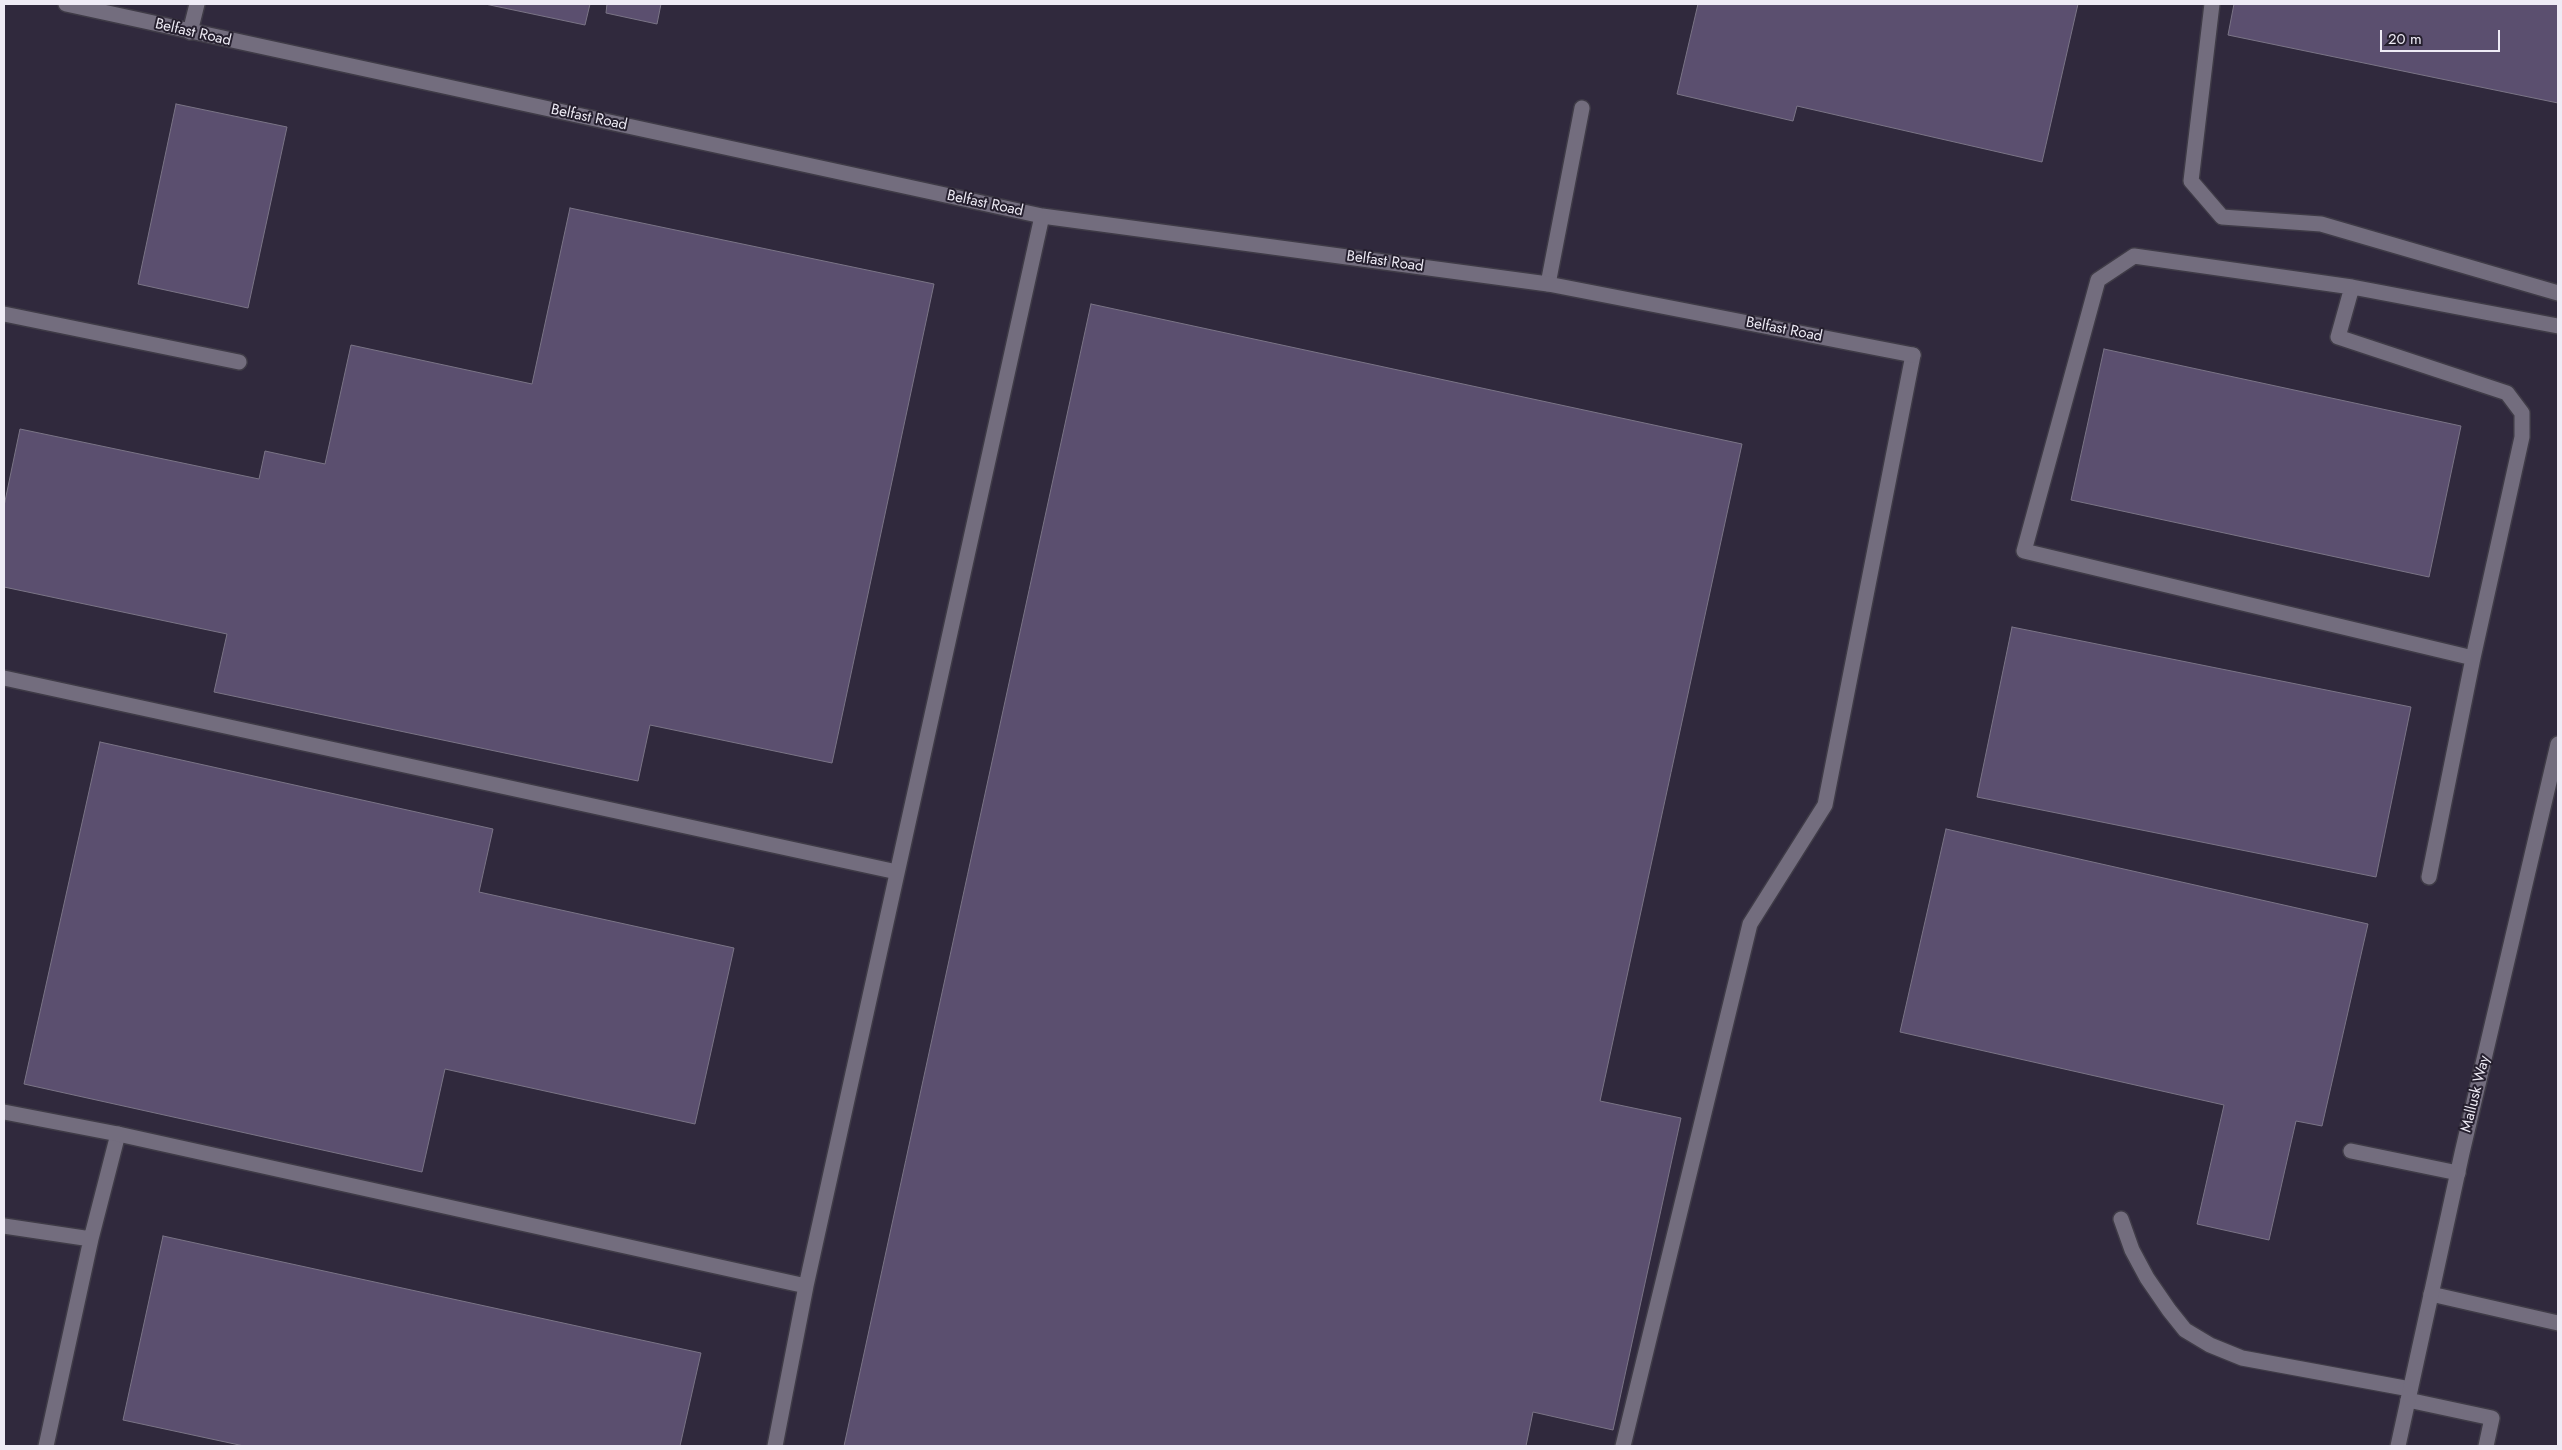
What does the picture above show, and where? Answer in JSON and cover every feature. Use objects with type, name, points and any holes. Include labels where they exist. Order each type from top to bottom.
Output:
[{"type":"street","name":"Belfast Road","points":[[66,4],[1042,216],[1548,284],[1913,356],[1825,805],[1750,924],[1623,1446]]},
{"type":"street","points":[[190,32],[197,4]]},
{"type":"street","points":[[2212,4],[2191,181],[2222,217],[2320,224],[2558,293]]},
{"type":"street","points":[[1548,284],[1582,108]]},
{"type":"street","points":[[775,1446],[806,1286],[1042,216]]},
{"type":"street","points":[[2473,658],[2024,551],[2098,280],[2134,256],[2352,287],[2558,326]]},
{"type":"street","points":[[2352,287],[2338,338],[2506,393],[2522,413],[2522,437],[2473,658],[2429,877]]},
{"type":"street","points":[[4,314],[239,362]]},
{"type":"street","points":[[4,678],[897,872]]},
{"type":"street","name":"Mallusk Way","points":[[2398,1446],[2458,1173],[2558,744]]},
{"type":"street","points":[[4,1112],[118,1134],[806,1286]]},
{"type":"street","points":[[46,1446],[91,1239],[118,1134]]},
{"type":"street","points":[[2351,1151],[2458,1173]]},
{"type":"street","points":[[2121,1219],[2139,1264],[2169,1310],[2185,1330],[2210,1345],[2242,1358],[2409,1394],[2492,1418],[2486,1446]]},
{"type":"street","points":[[4,1226],[91,1239]]},
{"type":"street","points":[[2431,1294],[2558,1323]]},
{"type":"shaded area","points":[[4,4],[2558,4],[2558,1446],[4,1446]]},
{"type":"building","points":[[485,4],[590,4],[585,25]]},
{"type":"building","points":[[607,4],[661,4],[657,24],[606,13]]},
{"type":"building","points":[[1698,4],[2078,4],[2042,162],[1797,106],[1793,121],[1677,94]]},
{"type":"building","points":[[2234,4],[2558,4],[2558,103],[2228,35]]},
{"type":"building","points":[[176,104],[287,127],[248,308],[138,284]]},
{"type":"building","points":[[570,208],[934,284],[832,763],[650,725],[638,781],[214,692],[227,634],[4,587],[4,506],[20,429],[259,479],[265,451],[325,464],[351,345],[532,384]]},
{"type":"building","points":[[1091,304],[1742,444],[1600,1101],[1681,1118],[1613,1430],[1533,1412],[1526,1446],[844,1446]]},
{"type":"building","points":[[2104,349],[2461,426],[2429,577],[2071,500]]},
{"type":"building","points":[[2012,627],[2411,707],[2376,877],[1977,797]]},
{"type":"building","points":[[100,742],[493,829],[479,892],[734,948],[695,1124],[445,1069],[422,1172],[24,1084]]},
{"type":"building","points":[[1946,829],[2368,924],[2322,1126],[2296,1121],[2269,1240],[2197,1224],[2224,1105],[1900,1032]]},
{"type":"building","points":[[163,1236],[701,1353],[680,1446],[244,1446],[123,1420]]}]
